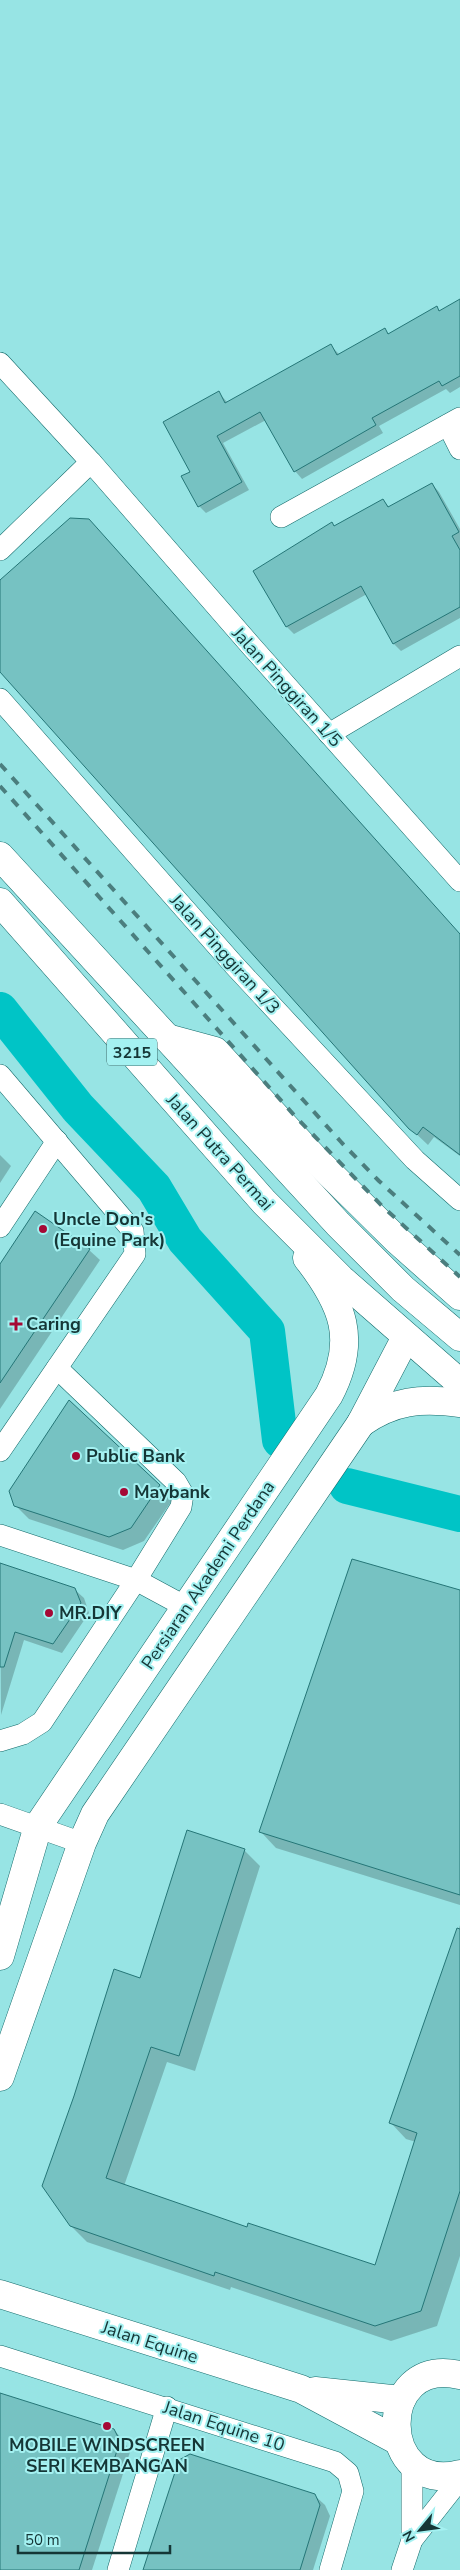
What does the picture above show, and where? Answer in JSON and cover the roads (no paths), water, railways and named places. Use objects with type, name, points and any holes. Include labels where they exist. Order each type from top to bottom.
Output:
[{"type":"street","points":[[0,363],[91,462],[0,550]]},
{"type":"street","points":[[281,517],[454,422],[460,449]]},
{"type":"street","name":"Jalan Pinggiran 1/5","points":[[91,462],[460,881]]},
{"type":"street","points":[[329,734],[460,656]]},
{"type":"street","name":"Jalan Pinggiran 1/3","points":[[0,699],[234,965],[415,1160],[460,1200]]},
{"type":"street","name":"3215","points":[[0,856],[338,1224],[403,1289],[460,1337]]},
{"type":"street","name":"Jalan Putra Permai","points":[[0,902],[264,1202],[341,1279],[460,1383]]},
{"type":"street","points":[[167,1038],[215,1051],[314,1158],[397,1240],[458,1292]]},
{"type":"street","points":[[0,1075],[133,1230],[135,1254],[0,1451]]},
{"type":"street","points":[[0,1227],[57,1141]]},
{"type":"street","name":"Persiaran Akademi Perdana","points":[[0,1956],[38,1826],[329,1395],[341,1373],[344,1356],[342,1317],[330,1287],[264,1202]]},
{"type":"street","points":[[0,2077],[82,1843],[95,1814],[361,1423],[411,1326],[411,1313],[403,1289]]},
{"type":"street","points":[[0,1741],[23,1734],[42,1722],[136,1580],[181,1507],[183,1494],[176,1482],[57,1368]]},
{"type":"street","points":[[361,1423],[378,1411],[408,1401],[438,1400],[460,1403]]},
{"type":"street","points":[[0,1535],[136,1580],[186,1606]]},
{"type":"street","points":[[0,1814],[82,1843]]},
{"type":"street","name":"Jalan Equine","points":[[5,2291],[301,2389],[401,2400]]},
{"type":"street","name":"Jalan Equine 10","points":[[0,2356],[167,2407],[335,2462],[348,2472],[353,2491],[330,2570]]},
{"type":"street","points":[[412,2540],[405,2452],[395,2420],[401,2400],[417,2382],[439,2373],[460,2375]]},
{"type":"street","name":"Jalan Equine","points":[[301,2389],[405,2452],[432,2474],[443,2476],[460,2474]]},
{"type":"street","points":[[118,2570],[167,2407]]},
{"type":"street","points":[[402,2570],[412,2540],[460,2479]]},
{"type":"waterway","points":[[0,1010],[78,1108],[154,1188],[185,1240],[267,1331],[280,1440]]},
{"type":"waterway","points":[[347,1486],[460,1514]]},
{"type":"railway","points":[[0,764],[342,1143],[379,1181],[460,1255]]},
{"type":"railway","points":[[0,786],[294,1115],[382,1206],[460,1277]]},
{"type":"place","name":"Uncle Don's (Equine Park)","points":[[43,1229]]},
{"type":"place","name":"Caring","points":[[16,1324]]},
{"type":"place","name":"Public Bank","points":[[76,1456]]},
{"type":"place","name":"Maybank","points":[[124,1492]]},
{"type":"place","name":"MR.DIY","points":[[49,1613]]},
{"type":"place","name":"MOBILE WINDSCREEN SERI KEMBANGAN","points":[[107,2426]]}]
